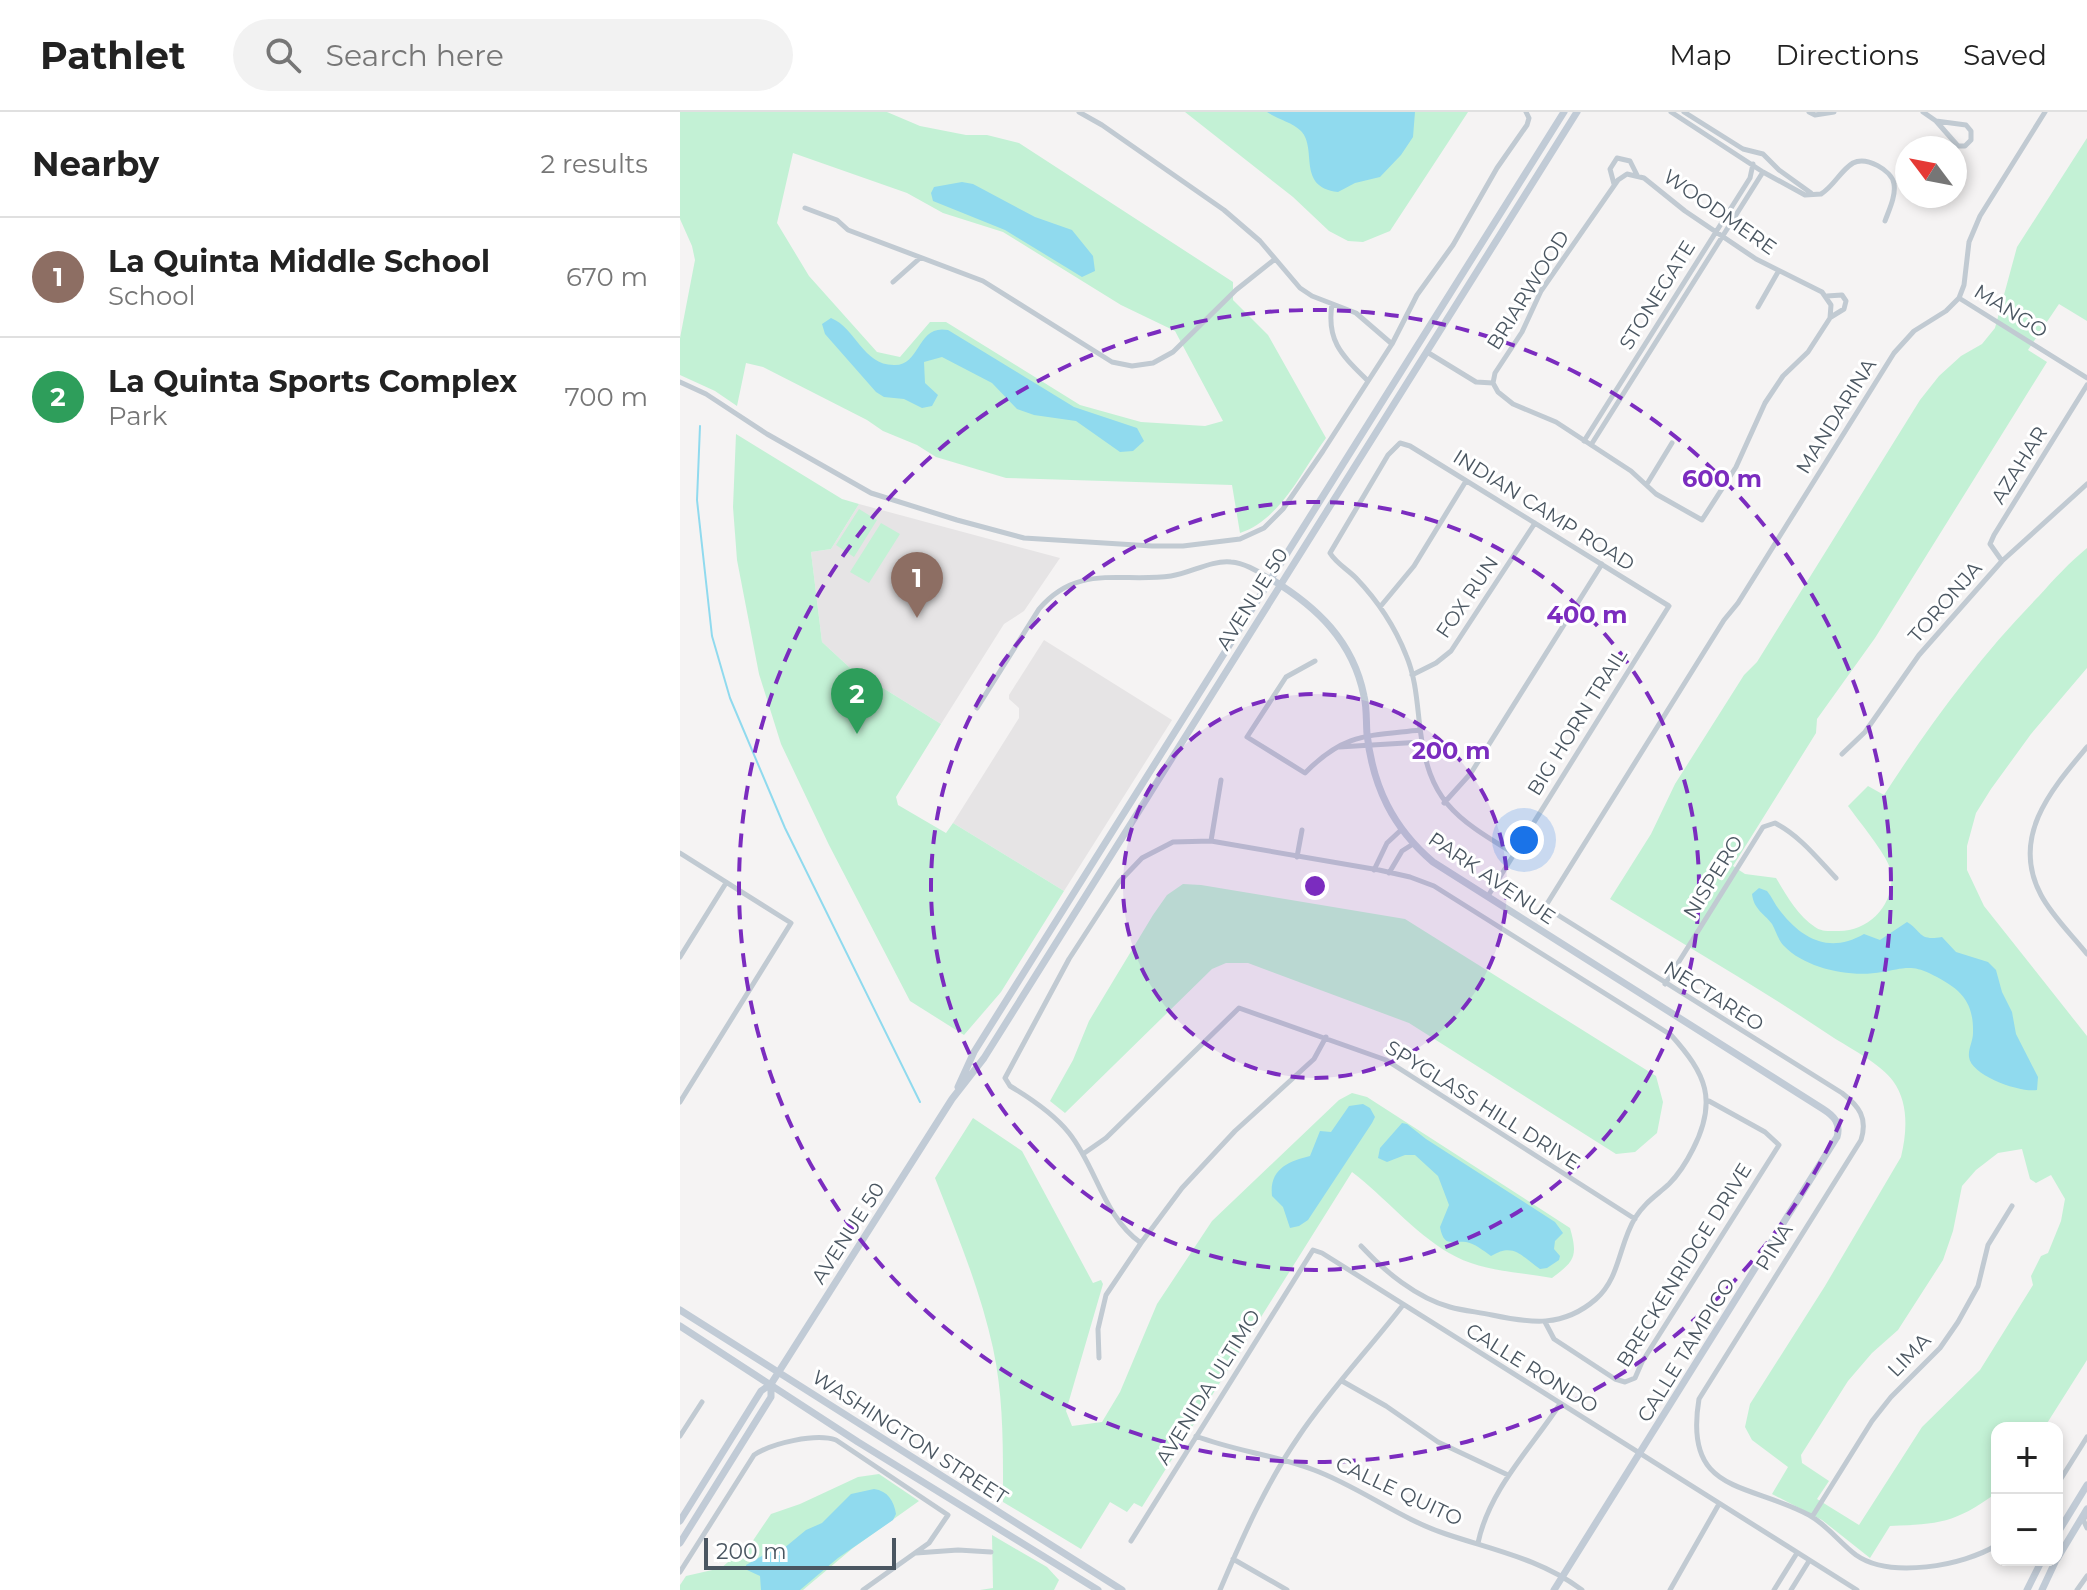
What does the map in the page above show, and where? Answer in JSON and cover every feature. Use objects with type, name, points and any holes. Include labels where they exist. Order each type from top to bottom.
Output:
[{"type":"main road","name":"AVENUE 50","points":[[952,1099],[974,1052],[1564,112]]},
{"type":"main road","name":"AVENUE 50","points":[[680,1521],[952,1099],[984,1058],[1577,112]]},
{"type":"main road","name":"PARK AVENUE","points":[[1271,579],[1315,609],[1341,640],[1356,670],[1364,696],[1367,736],[1376,781],[1401,830],[1413,844],[1433,862],[1487,897],[1823,1109],[1838,1125]]},
{"type":"main road","name":"CALLE TAMPICO","points":[[1554,1590],[1837,1137],[1838,1125]]},
{"type":"main road","name":"WASHINGTON STREET","points":[[680,1310],[1122,1590]]},
{"type":"main road","name":"WASHINGTON STREET","points":[[680,1326],[1098,1590]]},
{"type":"main road","name":"AVENUE 50","points":[[680,1543],[771,1397],[771,1384]]},
{"type":"main road","points":[[2063,1524],[2087,1485]]},
{"type":"main road","points":[[2063,1550],[2087,1509]]},
{"type":"main road","points":[[2027,1590],[2039,1566]]},
{"type":"main road","points":[[2042,1590],[2054,1566]]},
{"type":"street","points":[[1079,112],[1250,230],[1300,288],[1356,313],[1392,344]]},
{"type":"street","points":[[680,382],[706,394],[853,484],[889,501],[1024,538],[1152,546],[1183,546],[1240,539],[1264,528],[1283,509],[1369,381],[1417,295],[1453,245],[1497,168],[1527,125],[1529,118],[1526,112]]},
{"type":"street","points":[[1671,112],[1805,195],[1827,190],[1852,164],[1861,160],[1867,162],[1887,173],[1894,184],[1885,221]]},
{"type":"street","points":[[1684,112],[1743,149],[1763,154],[1812,194]]},
{"type":"street","points":[[1809,112],[1815,115],[1831,112]]},
{"type":"street","points":[[1923,112],[1936,121],[1958,146],[1965,146],[1971,140],[1971,131],[1966,125],[1936,121]]},
{"type":"street","points":[[1959,298],[1974,228],[2045,112]]},
{"type":"street","points":[[1614,185],[1610,169],[1617,158],[1630,161],[1637,175]]},
{"type":"street","name":"STONEGATE","points":[[1584,441],[1659,321],[1676,302],[1769,160]]},
{"type":"street","name":"STONEGATE","points":[[1719,234],[1750,178],[1753,164]]},
{"type":"street","name":"WOODMERE","points":[[1622,177],[1637,175],[1778,272],[1802,280],[1826,296]]},
{"type":"street","name":"BRIARWOOD","points":[[1493,383],[1495,373],[1522,332],[1541,291],[1622,177]]},
{"type":"street","points":[[805,208],[837,220],[848,230],[983,281],[1112,362],[1132,366],[1153,363],[1173,352],[1236,290],[1275,259]]},
{"type":"street","points":[[893,282],[920,258]]},
{"type":"street","points":[[1758,307],[1778,272]]},
{"type":"street","points":[[1426,351],[1476,382],[1493,383],[1498,392],[1513,404],[1556,422],[1631,471],[1656,494],[1702,520],[1736,467],[1765,403],[1783,376],[1808,352],[1831,315],[1844,309],[1846,301],[1838,294],[1826,296],[1831,315]]},
{"type":"street","name":"MANGO","points":[[1959,298],[2087,378]]},
{"type":"street","name":"MANDARINA","points":[[1545,907],[1894,353],[1914,331],[1946,311],[1959,298]]},
{"type":"street","name":"STONEGATE","points":[[1591,445],[1666,326],[1676,302]]},
{"type":"street","points":[[1332,304],[1332,336],[1343,356],[1369,381]]},
{"type":"street","points":[[1659,321],[1666,326]]},
{"type":"street","points":[[1648,339],[1655,344]]},
{"type":"street","points":[[1639,355],[1645,359]]},
{"type":"street","points":[[1628,371],[1635,375]]},
{"type":"street","name":"AZAHAR","points":[[2002,561],[1990,544],[1994,535],[2087,385]]},
{"type":"street","points":[[1613,395],[1620,399]]},
{"type":"street","name":"INDIAN CAMP ROAD","points":[[1380,607],[1355,577],[1331,557],[1330,548],[1388,455],[1400,443],[1410,446],[1669,606]]},
{"type":"street","points":[[1647,484],[1672,443]]},
{"type":"street","points":[[1466,481],[1414,566],[1380,607],[1407,657],[1426,766],[1444,803],[1464,822],[1513,853]]},
{"type":"street","name":"TORONJA","points":[[1842,754],[1865,732],[1919,655],[2002,561],[2087,484]]},
{"type":"street","name":"FOX RUN","points":[[1412,675],[1436,663],[1463,636],[1535,523]]},
{"type":"street","name":"PARK AVENUE","points":[[977,708],[1039,609],[1048,599],[1075,583],[1101,576],[1172,576],[1231,562],[1247,566],[1271,579]]},
{"type":"street","points":[[1444,803],[1471,773],[1602,564]]},
{"type":"street","name":"BIG HORN TRAIL","points":[[1487,897],[1669,606]]},
{"type":"street","points":[[1315,661],[1286,677],[1247,737],[1305,773],[1323,755],[1349,739],[1420,730]]},
{"type":"street","points":[[1338,747],[1422,742]]},
{"type":"street","points":[[2087,747],[2036,817],[2030,847],[2033,872],[2041,895],[2087,954]]},
{"type":"street","points":[[1211,841],[1221,780]]},
{"type":"street","name":"NISPERO","points":[[1665,984],[1763,827],[1775,823],[1784,827],[1801,840],[1836,878]]},
{"type":"street","points":[[1297,857],[1302,830]]},
{"type":"street","points":[[1374,870],[1387,843],[1401,830]]},
{"type":"street","points":[[1141,1243],[1119,1224],[1083,1154],[1063,1126],[1006,1082],[1006,1072],[1069,959],[1119,882],[1142,858],[1173,842],[1211,841],[1389,873],[1434,886],[1671,1035],[1693,1058],[1709,1101],[1700,1134],[1686,1162],[1669,1184],[1653,1195],[1635,1219],[1615,1274],[1596,1299],[1573,1313],[1545,1322],[1530,1323],[1449,1307],[1423,1295],[1379,1265],[1361,1246]]},
{"type":"street","points":[[1389,873],[1402,851],[1413,844]]},
{"type":"street","points":[[680,853],[791,923],[680,1102]]},
{"type":"street","points":[[680,957],[726,883]]},
{"type":"street","name":"NECTAREO","points":[[1545,907],[1842,1093],[1855,1103],[1862,1114]]},
{"type":"street","name":"SPYGLASS HILL DRIVE","points":[[1083,1154],[1106,1138],[1239,1008],[1386,1060],[1635,1219]]},
{"type":"street","points":[[1099,1358],[1098,1329],[1106,1295],[1141,1243],[1182,1188],[1235,1131],[1314,1059],[1326,1037]]},
{"type":"street","name":"BRECKENRIDGE DRIVE","points":[[1545,1322],[1554,1339],[1615,1379],[1625,1382],[1635,1378],[1642,1362],[1779,1145],[1765,1132],[1709,1101]]},
{"type":"street","name":"PINA","points":[[1862,1114],[1865,1127],[1861,1140],[1699,1399],[1695,1421],[1699,1451],[1724,1481],[1737,1489],[1775,1500],[1812,1517],[1869,1562],[1894,1567],[1945,1564],[1991,1547]]},
{"type":"street","name":"LIMA","points":[[1812,1517],[1872,1421],[1891,1397],[1940,1348],[1958,1322],[1978,1286],[1988,1245],[2012,1206]]},
{"type":"street","name":"CALLE RONDO","points":[[1313,1250],[1857,1590]]},
{"type":"street","name":"AVENIDA ULTIMO","points":[[1131,1541],[1313,1250]]},
{"type":"street","points":[[1220,1590],[1265,1492],[1283,1461],[1403,1305]]},
{"type":"street","points":[[1342,1381],[1386,1406],[1438,1442],[1508,1475]]},
{"type":"street","points":[[680,1436],[702,1402]]},
{"type":"street","points":[[1478,1543],[1480,1531],[1508,1475],[1560,1404]]},
{"type":"street","points":[[680,1572],[754,1455],[766,1447],[824,1436],[836,1440],[948,1515],[929,1543],[863,1590]]},
{"type":"street","name":"CALLE QUITO","points":[[1196,1436],[1225,1447],[1311,1469],[1349,1485],[1434,1530],[1537,1563],[1582,1590]]},
{"type":"street","points":[[2063,1475],[2087,1437]]},
{"type":"street","points":[[1670,1590],[1719,1504]]},
{"type":"street","points":[[2084,1517],[2087,1528]]},
{"type":"street","points":[[915,1553],[958,1550],[991,1552]]},
{"type":"street","points":[[1774,1590],[1797,1553]]},
{"type":"street","points":[[1233,1559],[1287,1590]]},
{"type":"street","points":[[1791,1590],[1809,1561]]},
{"type":"street","points":[[2077,1590],[2087,1576]]},
{"type":"shaded area","points":[[859,504],[1060,558],[1024,611],[1004,624],[941,724],[849,667],[822,642],[811,552],[831,549]]},
{"type":"shaded area","points":[[1044,640],[1172,720],[1064,891],[953,823],[1019,718],[1019,708],[1009,699],[1009,695]]},
{"type":"green space","points":[[680,112],[887,112],[920,126],[966,135],[987,135],[1019,143],[1233,282],[1233,300],[1268,335],[1326,438],[1279,506],[1240,533],[1232,485],[1006,478],[936,457],[763,367],[746,363],[737,406],[715,391],[680,375],[680,338],[695,260],[680,219]],"holes":[[[793,153],[907,193],[943,213],[1003,232],[1121,305],[1175,331],[1223,421],[1205,426],[1141,422],[1080,405],[946,322],[930,322],[900,357],[877,352],[809,276],[777,223]]]},
{"type":"green space","points":[[1185,112],[1468,112],[1390,231],[1363,242],[1348,241],[1329,231],[1293,197]]},
{"type":"green space","points":[[2087,138],[2087,321],[2059,304],[2028,350],[2047,362],[1875,638],[1817,719],[1816,733],[1733,866],[1745,874],[1776,878],[1798,911],[1820,930],[1851,930],[1862,926],[1880,912],[1890,892],[1890,868],[1878,846],[1848,806],[1868,786],[1884,795],[1919,742],[1976,667],[2050,583],[2087,548],[2087,668],[2031,734],[1976,813],[1967,846],[1967,870],[1984,906],[2087,1036],[2087,1360],[2048,1422],[1991,1422],[1991,1497],[1969,1511],[1946,1520],[1890,1526],[1870,1558],[1822,1520],[1772,1494],[1788,1467],[1752,1440],[1745,1427],[1750,1404],[1825,1286],[1901,1157],[1905,1138],[1902,1099],[1888,1075],[1865,1057],[1610,899],[1651,834],[1675,784],[1744,675],[1757,662],[1920,400],[1939,376],[1961,356],[1982,344],[1995,328],[2017,247]],"holes":[[[2022,1149],[2030,1179],[2036,1183],[2051,1175],[2065,1199],[2061,1221],[2048,1253],[2041,1256],[2031,1276],[2033,1285],[1980,1370],[1922,1427],[1859,1525],[1817,1499],[1829,1481],[1802,1463],[1801,1455],[1848,1381],[1872,1353],[1898,1330],[1943,1260],[1953,1231],[1962,1186],[1998,1153]]]},
{"type":"green space","points":[[736,434],[842,499],[859,504],[831,549],[811,552],[822,642],[849,667],[941,724],[896,797],[898,805],[946,833],[953,823],[1064,891],[1001,992],[964,1035],[910,1001],[829,845],[781,744],[759,674],[737,560],[733,507]]},
{"type":"green space","points":[[859,509],[877,520],[854,557],[836,545]]},
{"type":"green space","points":[[881,523],[900,534],[869,583],[850,572]]},
{"type":"green space","points":[[1183,884],[1405,919],[1656,1076],[1663,1102],[1657,1133],[1635,1152],[1616,1154],[1409,1023],[1248,963],[1226,963],[1212,969],[1065,1113],[1050,1101],[1073,1060],[1089,1021],[1153,915],[1167,895]]},
{"type":"green space","points":[[1352,1093],[1367,1097],[1570,1228],[1574,1252],[1570,1262],[1552,1278],[1473,1264],[1449,1253],[1423,1235],[1352,1172],[1142,1507],[1134,1503],[1127,1512],[1110,1502],[1081,1549],[1003,1502],[1003,1444],[997,1367],[975,1283],[935,1178],[973,1118],[1022,1151],[1093,1283],[1101,1280],[1103,1284],[1066,1411],[1072,1426],[1102,1422],[1120,1392],[1157,1304],[1212,1221],[1339,1100]]},
{"type":"green space","points":[[879,1474],[919,1501],[853,1548],[803,1590],[680,1590],[686,1576],[721,1568],[752,1542],[771,1514],[858,1477]]},
{"type":"green space","points":[[992,1535],[1047,1567],[1059,1580],[1054,1590],[980,1590],[993,1588]]},
{"type":"water","points":[[1267,112],[1415,112],[1413,137],[1380,177],[1355,183],[1338,192],[1325,189],[1312,175],[1306,139],[1301,131]]},
{"type":"water","points":[[962,182],[973,184],[1035,217],[1072,230],[1093,256],[1095,271],[1082,277],[1005,230],[933,201],[931,193],[934,187]]},
{"type":"water","points":[[831,318],[840,323],[867,353],[884,364],[903,363],[910,359],[930,333],[948,330],[1074,407],[1137,428],[1144,441],[1133,451],[1120,452],[1076,421],[1034,415],[1017,409],[992,383],[942,357],[924,362],[925,383],[938,395],[932,406],[922,408],[904,399],[884,397],[876,392],[825,334],[822,324]]},
{"type":"water","points":[[1759,888],[1767,891],[1781,912],[1799,930],[1819,941],[1840,943],[1864,934],[1880,940],[1907,922],[1925,937],[1942,937],[1956,952],[1988,962],[1996,970],[2012,1012],[2016,1034],[2038,1077],[2037,1090],[2020,1089],[1998,1082],[1972,1064],[1969,1054],[1973,1021],[1967,1002],[1955,989],[1923,970],[1906,968],[1857,974],[1830,970],[1804,961],[1784,946],[1772,924],[1757,908],[1752,894]]},
{"type":"water","points":[[1363,1104],[1370,1108],[1375,1117],[1372,1123],[1308,1220],[1290,1228],[1283,1207],[1272,1196],[1277,1173],[1288,1164],[1310,1156],[1320,1131],[1331,1132],[1349,1106]]},
{"type":"water","points":[[1402,1123],[1555,1222],[1563,1233],[1555,1241],[1554,1249],[1560,1256],[1559,1260],[1540,1269],[1517,1252],[1506,1250],[1491,1256],[1469,1243],[1446,1240],[1440,1227],[1449,1205],[1438,1176],[1415,1155],[1405,1155],[1387,1162],[1378,1158],[1380,1148]]},
{"type":"water","points":[[874,1489],[887,1494],[892,1501],[896,1514],[893,1520],[838,1558],[800,1590],[761,1590],[760,1576],[747,1570],[746,1565],[767,1553],[783,1549],[806,1530],[822,1523],[851,1494]]},
{"type":"waterway","points":[[700,426],[697,500],[712,636],[730,698],[785,828],[920,1102]]},
{"type":"place","name":"La Quinta Middle School","points":[[917,618]]},
{"type":"place","name":"La Quinta Sports Complex","points":[[857,734]]}]
